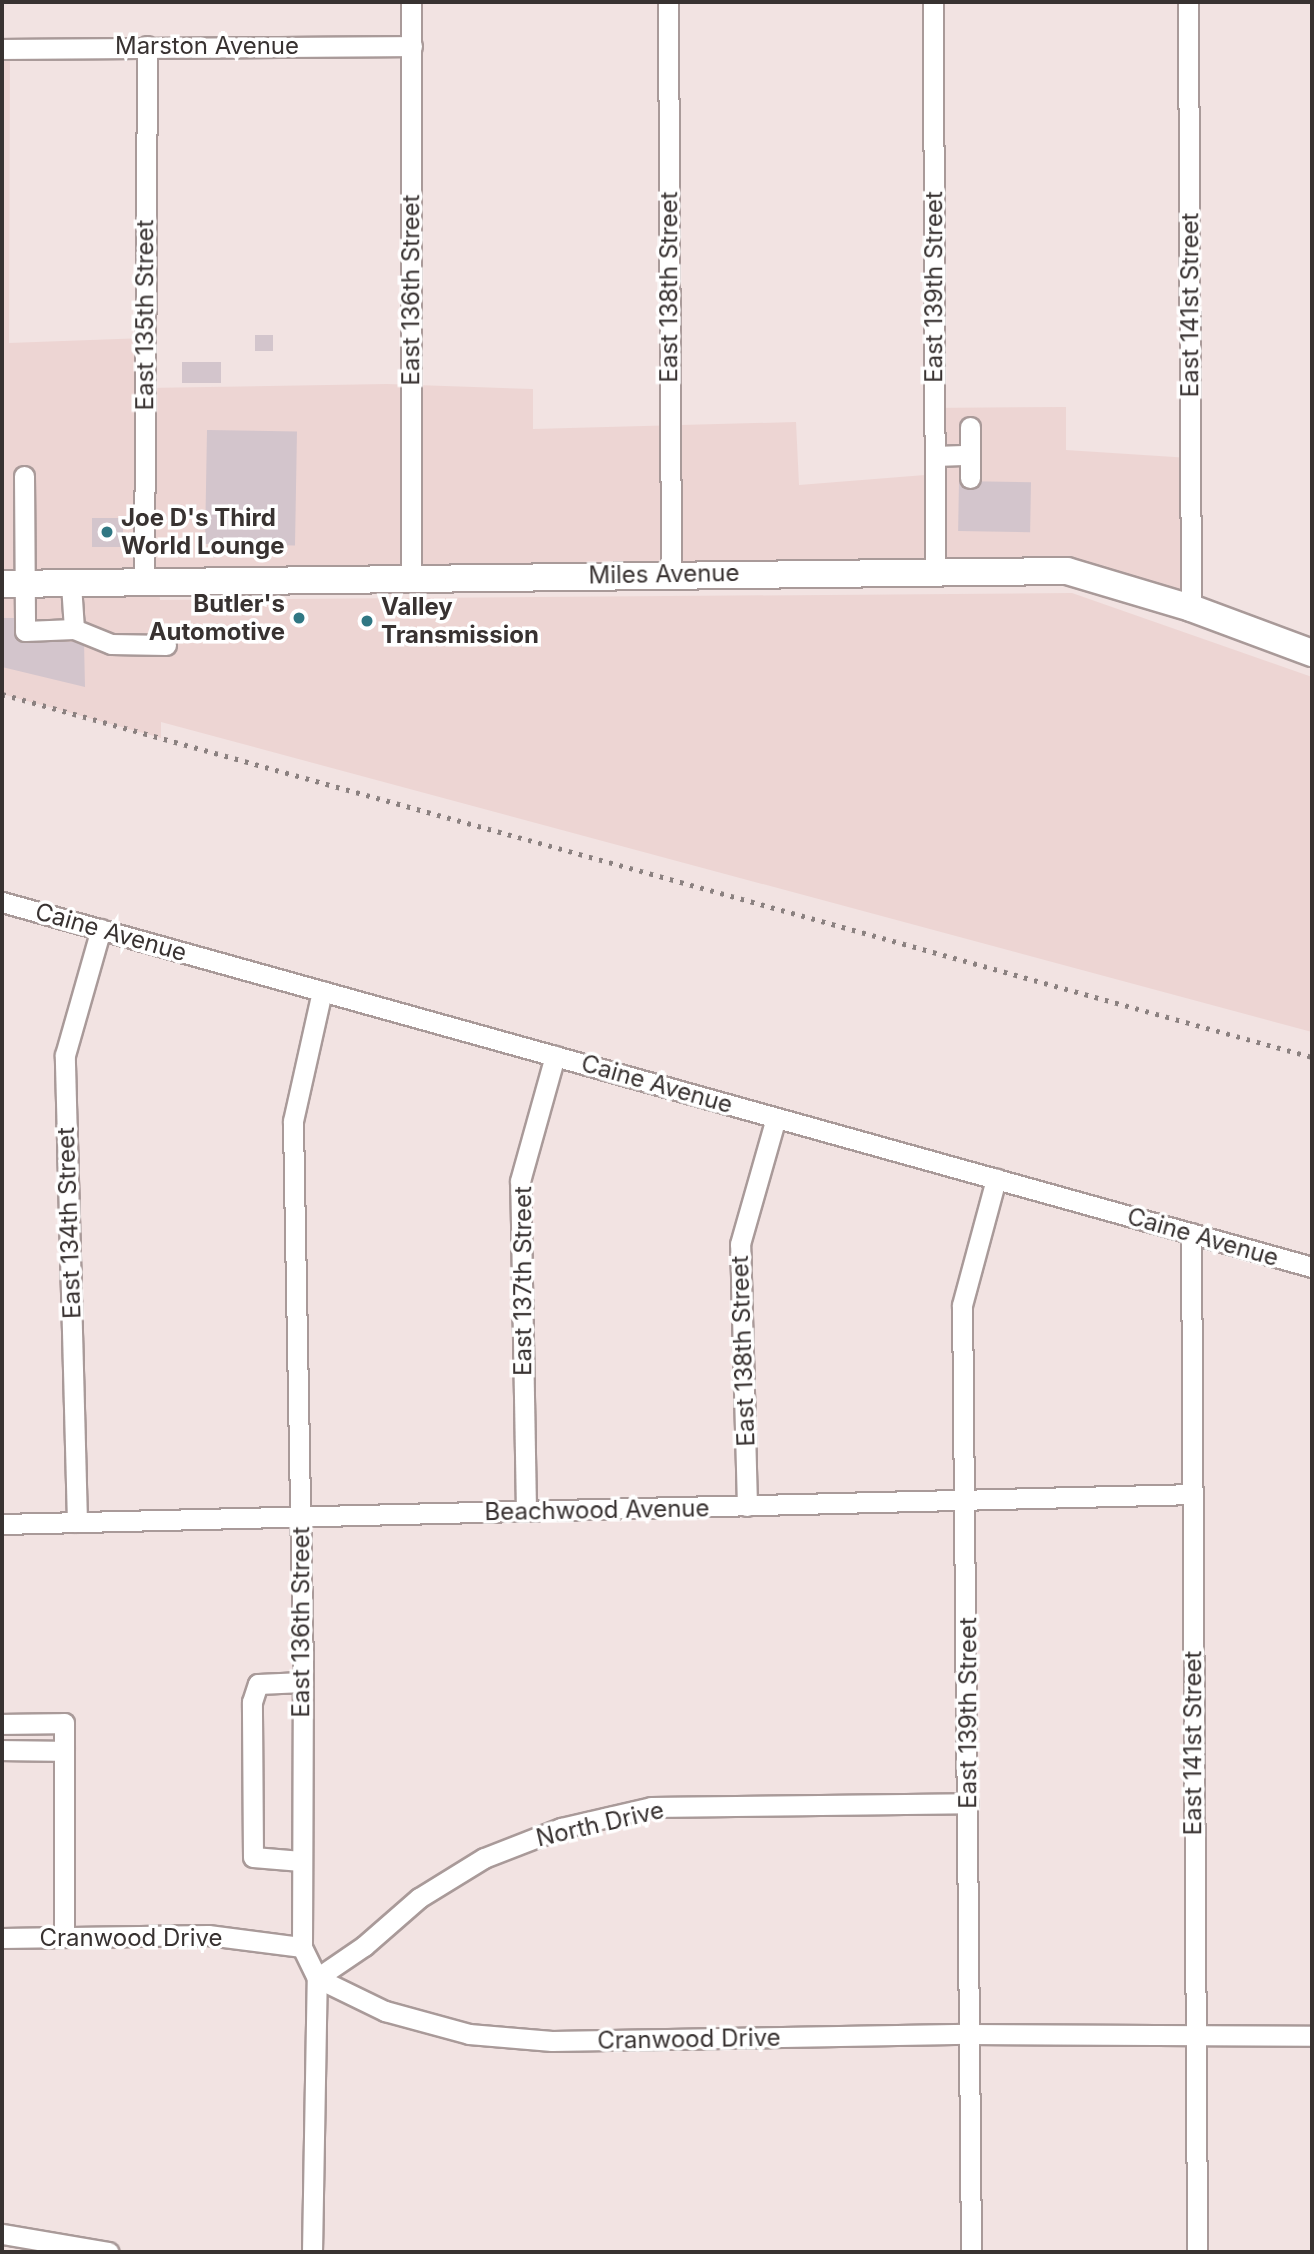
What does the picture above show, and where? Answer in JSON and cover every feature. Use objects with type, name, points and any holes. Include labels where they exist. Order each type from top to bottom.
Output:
[{"type":"main road","name":"Miles Avenue","points":[[13,584],[144,584],[671,573],[1066,571],[1191,608],[1312,653]]},
{"type":"street","name":"East 136th Street","points":[[411,2],[411,579]]},
{"type":"street","name":"East 138th Street","points":[[668,2],[671,573]]},
{"type":"street","name":"East 139th Street","points":[[933,2],[936,573]]},
{"type":"street","name":"East 141st Street","points":[[1188,2],[1191,608]]},
{"type":"street","name":"East 135th Street","points":[[144,584],[147,46]]},
{"type":"street","name":"Marston Avenue","points":[[2,48],[412,46]]},
{"type":"street","points":[[970,427],[970,478]]},
{"type":"street","points":[[935,456],[970,455]]},
{"type":"street","points":[[23,476],[13,584],[25,631],[74,629],[111,644],[166,645]]},
{"type":"street","points":[[71,584],[74,629]]},
{"type":"street","name":"Caine Avenue","points":[[2,902],[1312,1267]]},
{"type":"street","name":"East 134th Street","points":[[77,1522],[65,1055],[101,929]]},
{"type":"street","name":"East 136th Street","points":[[312,2252],[317,1978],[302,1947],[300,1861],[303,1682],[293,1121],[322,991]]},
{"type":"street","name":"East 137th Street","points":[[526,1511],[520,1181],[555,1056]]},
{"type":"street","name":"East 138th Street","points":[[747,1506],[740,1244],[776,1118]]},
{"type":"street","name":"East 139th Street","points":[[971,2252],[962,1305],[996,1179]]},
{"type":"street","name":"East 141st Street","points":[[1191,1233],[1198,2252]]},
{"type":"street","name":"Beachwood Avenue","points":[[2,1524],[300,1515],[965,1502],[1192,1494]]},
{"type":"street","points":[[300,1861],[253,1857],[251,1715],[258,1684],[303,1682]]},
{"type":"street","points":[[2,1724],[64,1723],[64,1937]]},
{"type":"street","points":[[2,1750],[64,1751]]},
{"type":"street","name":"North Drive","points":[[317,1978],[364,1946],[419,1898],[484,1858],[561,1828],[651,1807],[968,1803]]},
{"type":"street","name":"Cranwood Drive","points":[[2,1938],[208,1935],[302,1947]]},
{"type":"street","name":"Cranwood Drive","points":[[317,1978],[385,2011],[457,2030],[552,2041],[969,2034],[1072,2037],[1312,2035]]},
{"type":"street","points":[[2,2234],[108,2252]]},
{"type":"shaded area","points":[[10,48],[9,343],[145,338],[145,388],[387,384],[533,389],[533,429],[796,422],[799,485],[925,475],[926,408],[1066,407],[1066,450],[1190,458],[1191,608],[1066,571],[159,584],[160,600],[1072,593],[1312,677],[1312,1032],[161,722],[161,738],[2,694],[2,49]]},
{"type":"building","points":[[255,335],[273,335],[273,351],[255,351]]},
{"type":"building","points":[[182,362],[221,362],[221,383],[182,383]]},
{"type":"building","points":[[207,430],[297,432],[295,546],[205,544]]},
{"type":"building","points":[[959,481],[1031,482],[1030,532],[958,531]]},
{"type":"building","name":"Joe D's Third World Lounge","points":[[92,518],[123,518],[123,547],[92,547]]},
{"type":"building","points":[[2,618],[20,618],[21,642],[84,642],[85,687],[2,667]]},
{"type":"railway","points":[[2,694],[1312,1057]]},
{"type":"place","name":"Joe D's Third World Lounge","points":[[107,532]]},
{"type":"place","name":"Butler's Automotive","points":[[299,618]]},
{"type":"place","name":"Valley Transmission","points":[[367,621]]}]
